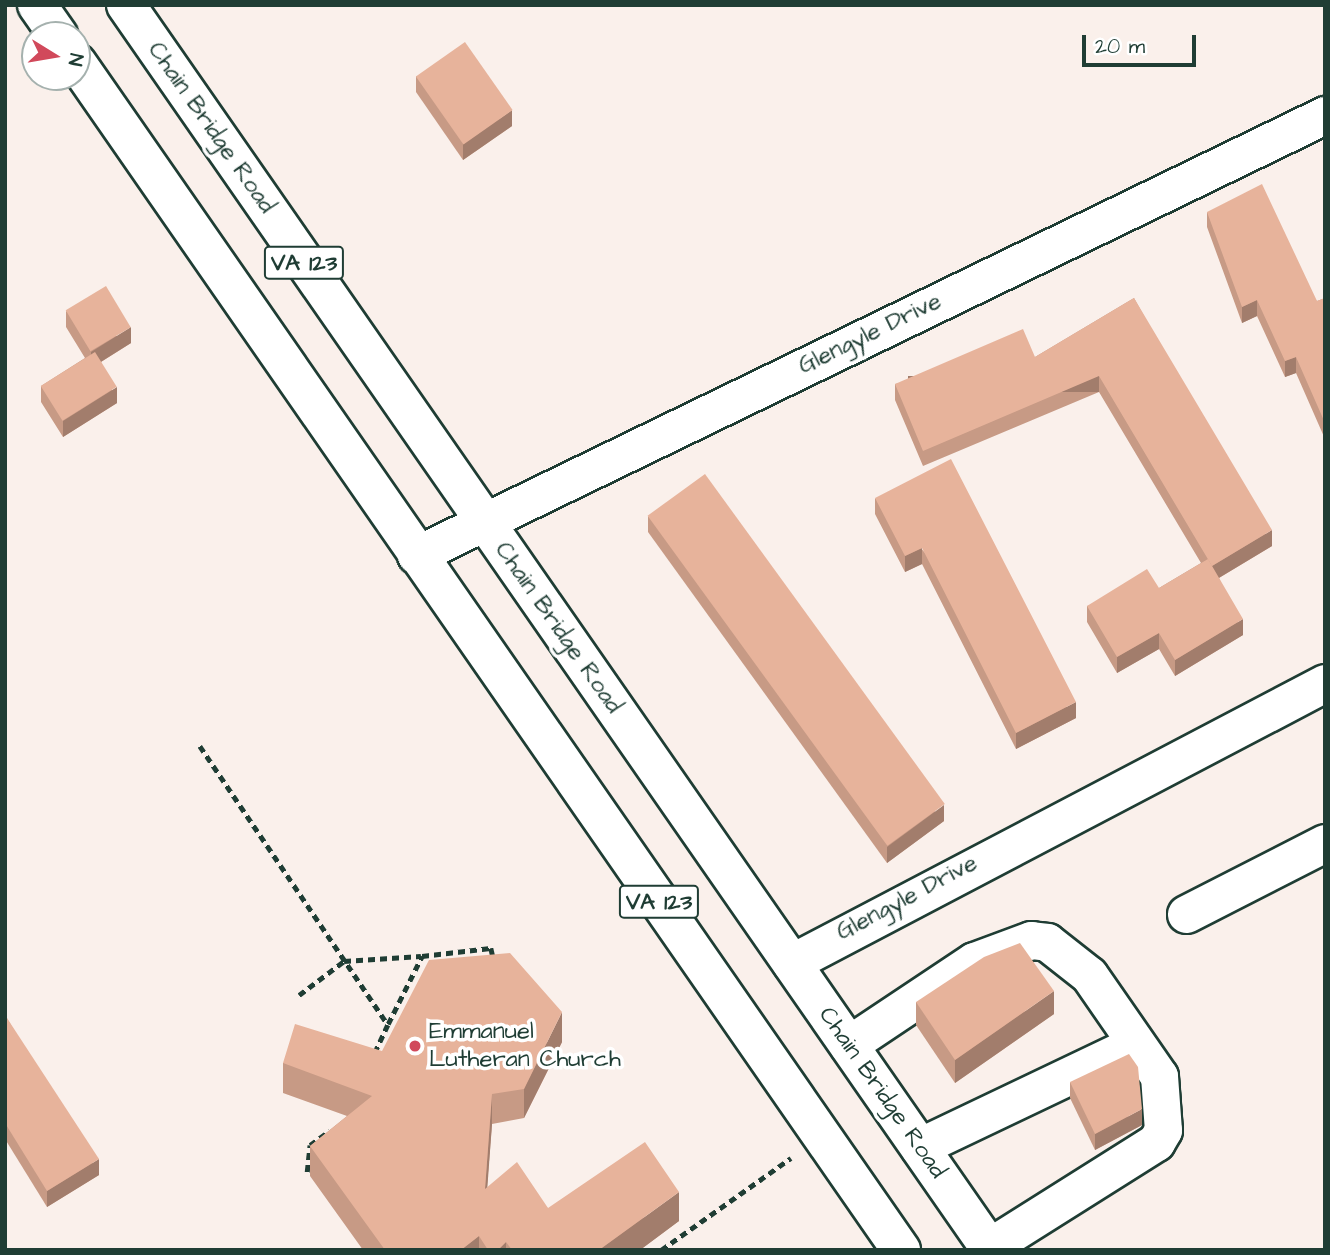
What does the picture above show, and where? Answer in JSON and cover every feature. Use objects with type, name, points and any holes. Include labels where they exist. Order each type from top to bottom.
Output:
[{"type":"main road","points":[[37,5],[48,21]]},
{"type":"main road","name":"Chain Bridge Road","points":[[126,5],[482,521],[990,1248]]},
{"type":"main road","name":"VA 123","points":[[91,83],[901,1250]]},
{"type":"street","name":"Glengyle Drive","points":[[416,555],[1325,115]]},
{"type":"street","name":"Glengyle Drive","points":[[791,963],[1325,683]]},
{"type":"street","points":[[1186,914],[1325,843]]},
{"type":"street","points":[[848,1045],[974,961],[1031,940],[1047,942],[1089,975],[1132,1045],[1159,1076],[1166,1116],[1156,1142],[990,1248]]},
{"type":"street","points":[[919,1147],[1132,1045]]},
{"type":"path","points":[[200,746],[388,1025]]},
{"type":"path","points":[[299,995],[344,961],[491,948],[496,969]]},
{"type":"path","points":[[370,1061],[422,956]]},
{"type":"path","points":[[307,1172],[310,1145],[342,1121]]},
{"type":"path","points":[[661,1250],[797,1154]]},
{"type":"building","points":[[465,42],[513,110],[463,144],[416,76]]},
{"type":"building","points":[[1262,184],[1317,301],[1325,298],[1325,423],[1296,357],[1285,361],[1257,300],[1242,307],[1207,212]]},
{"type":"building","points":[[106,286],[131,327],[90,351],[66,310]]},
{"type":"building","points":[[1134,298],[1272,530],[1212,566],[1099,376],[923,451],[895,384],[1023,329],[1035,357]]},
{"type":"building","points":[[95,352],[117,387],[62,421],[41,386]]},
{"type":"building","points":[[951,459],[1076,702],[1016,733],[922,548],[905,556],[875,498]]},
{"type":"building","points":[[705,474],[945,804],[887,846],[648,516]]},
{"type":"building","points":[[1208,559],[1243,619],[1175,660],[1159,633],[1117,657],[1087,606],[1147,569],[1159,588]]},
{"type":"building","points":[[1020,943],[1054,991],[955,1060],[916,1002],[984,957]]},
{"type":"building","points":[[510,953],[562,1012],[524,1089],[492,1094],[485,1189],[517,1162],[548,1208],[645,1142],[679,1192],[599,1250],[512,1250],[506,1242],[498,1250],[488,1250],[479,1236],[461,1250],[385,1250],[310,1146],[372,1096],[283,1063],[295,1024],[382,1051],[429,960]]},
{"type":"building","points":[[5,1015],[99,1159],[47,1191],[5,1123]]},
{"type":"building","points":[[1129,1054],[1138,1067],[1142,1109],[1095,1134],[1070,1082]]},
{"type":"place","name":"Emmanuel Lutheran Church","points":[[415,1046]]}]
